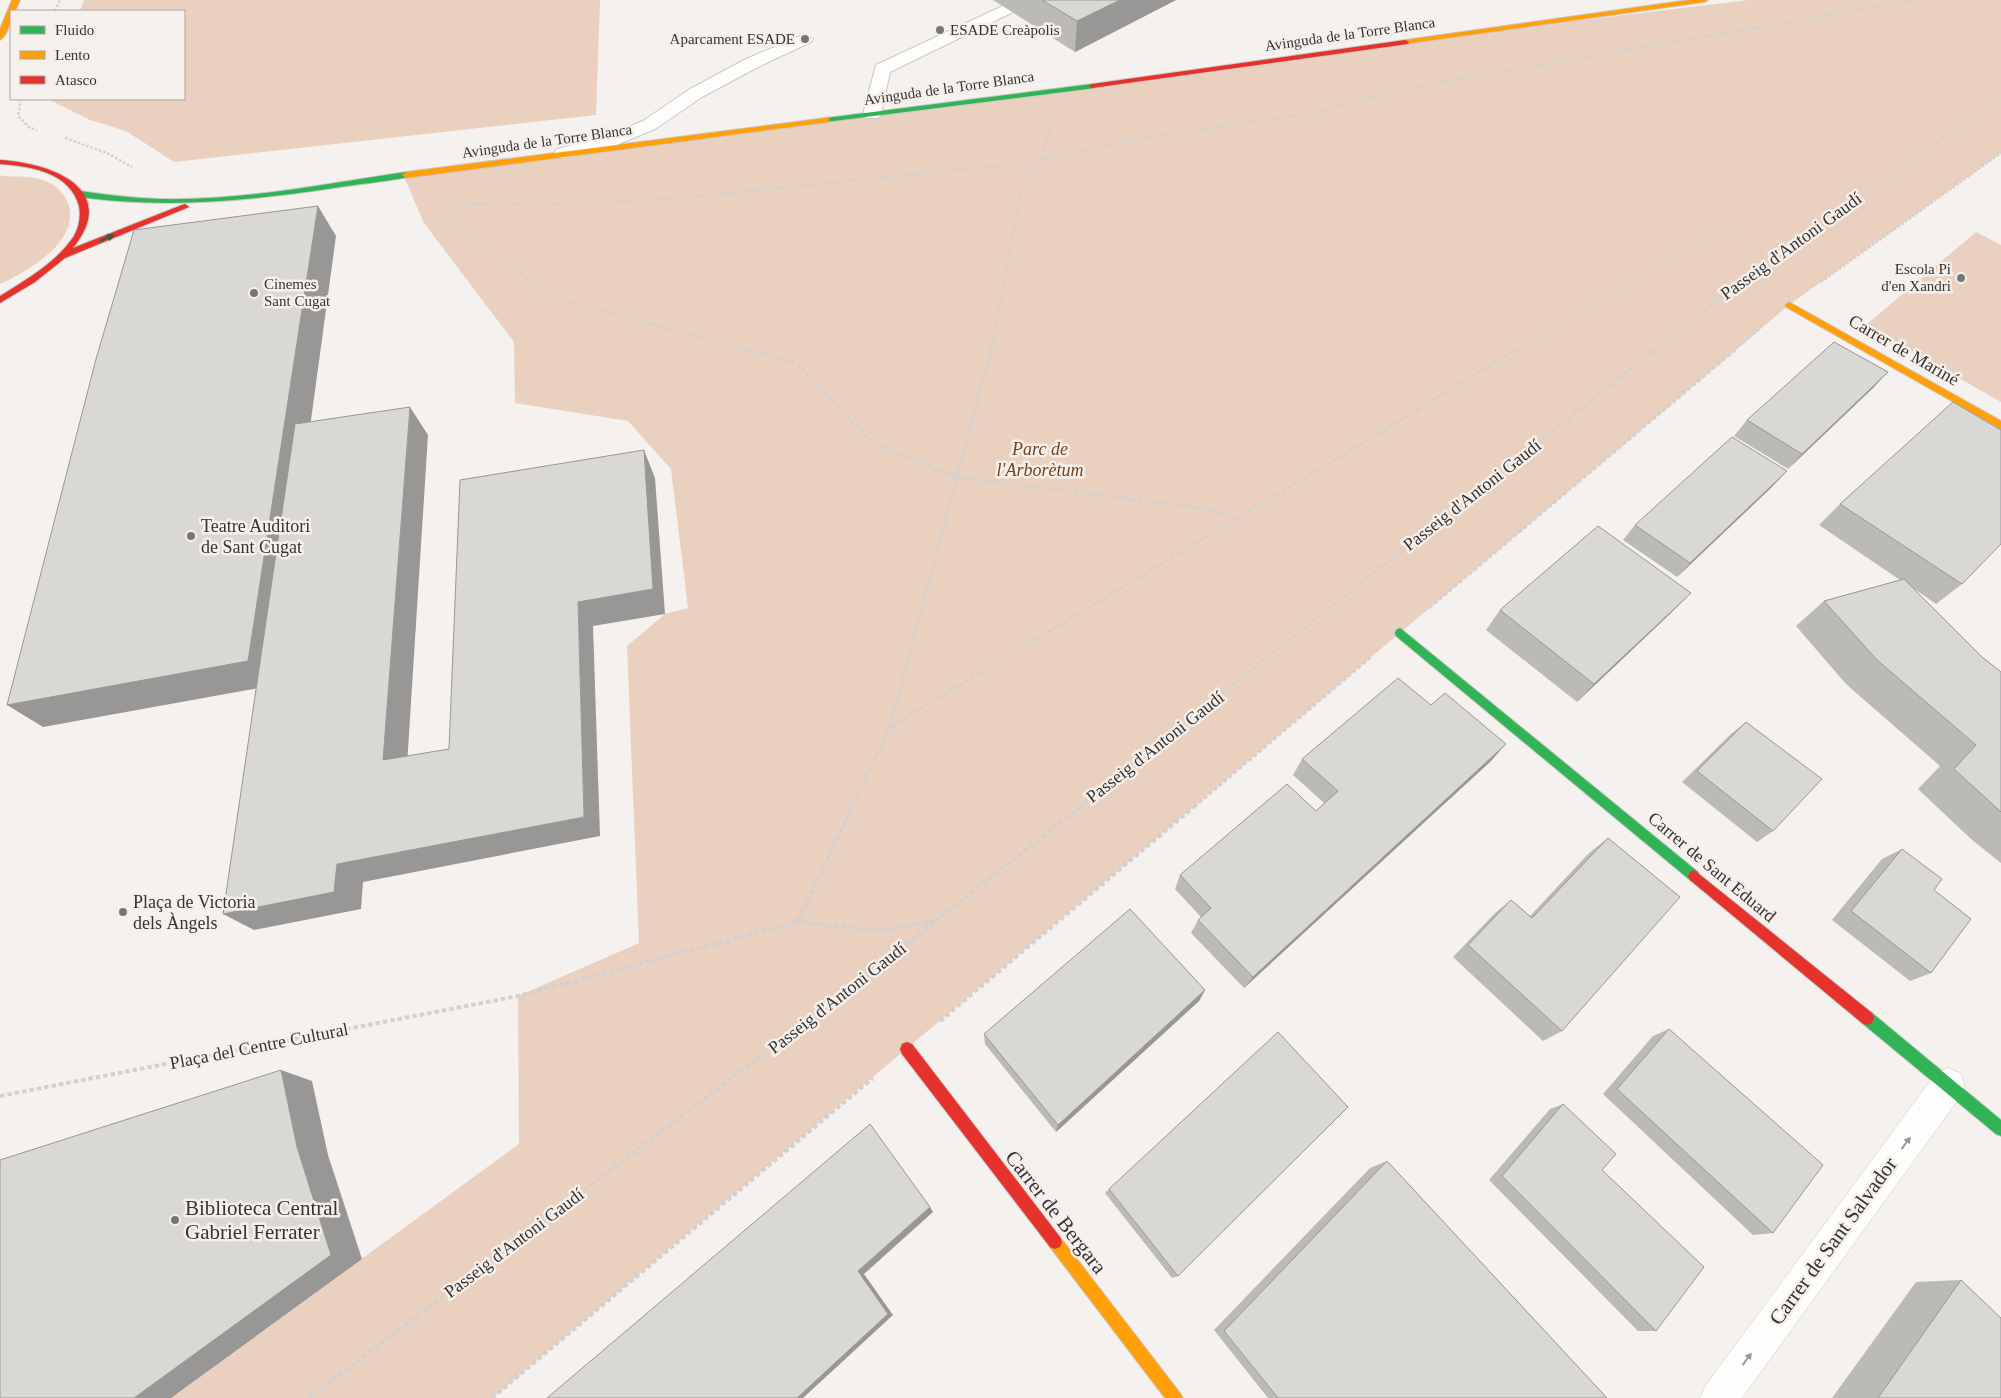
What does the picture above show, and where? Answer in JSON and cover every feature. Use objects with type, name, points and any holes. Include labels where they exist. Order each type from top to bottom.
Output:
[{"type":"main road","name":"Avinguda de la Torre Blanca","points":[[80,194],[113,200],[198,202],[1196,72],[1704,0]]},
{"type":"main road","points":[[0,38],[10,14]]},
{"type":"main road","points":[[0,300],[24,286],[62,257],[82,232],[87,210],[80,194],[65,180],[46,168],[3,159]]},
{"type":"main road","name":"Avinguda de la Torre Blanca","points":[[62,257],[198,202]]},
{"type":"main road","name":"Carrer de Mariné","points":[[1789,305],[2001,425]]},
{"type":"main road","name":"Carrer de Sant Eduard","points":[[1400,633],[2001,1129]]},
{"type":"main road","name":"Carrer de Bergara","points":[[907,1049],[1175,1398]]},
{"type":"street","name":"Carrer de Sant Salvador","points":[[1719,1398],[1948,1085]]},
{"type":"lane","points":[[872,114],[882,69],[1007,9]]},
{"type":"lane","points":[[551,156],[608,142],[649,125],[720,80],[752,63],[806,39]]},
{"type":"path","points":[[452,203],[545,205],[670,199],[918,175],[1040,160],[1137,139],[1317,112],[1414,87],[1916,0]]},
{"type":"path","name":"Passeig d'Antoni Gaudí","points":[[309,1398],[856,984],[1774,257],[2001,97]]},
{"type":"path","points":[[21,100],[18,106],[18,116],[30,128],[44,132]]},
{"type":"path","points":[[936,921],[881,931],[797,922],[890,727],[990,358],[1020,197],[1040,160],[1053,122]]},
{"type":"path","points":[[59,137],[107,154],[131,166],[138,172]]},
{"type":"path","points":[[492,1398],[1789,305],[2001,153]]},
{"type":"path","points":[[430,202],[447,220],[554,298],[798,364],[872,443],[957,477],[1057,491],[1101,494],[1168,503],[1239,517]]},
{"type":"path","points":[[890,727],[1719,229],[1774,257]]},
{"type":"path","name":"Plaça del Centre Cultural","points":[[0,1096],[518,996],[797,922]]},
{"type":"green space","points":[[84,0],[600,0],[596,115],[174,162],[126,131],[90,120],[50,100],[185,100],[185,10],[80,10]]},
{"type":"green space","name":"Parc de l'Arborètum","points":[[1749,0],[2001,0],[2001,153],[1789,305],[492,1398],[171,1398],[519,1144],[518,996],[639,943],[627,646],[665,614],[688,608],[671,469],[628,421],[515,403],[514,342],[424,223],[404,177],[1465,34]]},
{"type":"green space","points":[[0,176],[44,180],[53,185],[68,202],[70,219],[66,232],[59,244],[24,272],[0,284]]},
{"type":"green space","name":"Escola Pi d'en Xandri","points":[[1976,232],[2001,245],[2001,402],[1866,325]]},
{"type":"building","points":[[1042,0],[1120,0],[1077,21]]},
{"type":"building","points":[[318,206],[248,661],[7,705],[96,359],[134,230]]},
{"type":"building","points":[[1834,342],[1888,372],[1802,454],[1747,420]]},
{"type":"building","points":[[1953,402],[2001,430],[2001,544],[1962,584],[1840,504]]},
{"type":"building","points":[[410,407],[383,760],[449,749],[460,480],[644,450],[653,589],[578,602],[584,817],[337,864],[334,892],[223,914],[295,424]]},
{"type":"building","points":[[1732,437],[1787,471],[1690,563],[1635,525]]},
{"type":"building","points":[[1598,526],[1691,593],[1594,684],[1500,610]]},
{"type":"building","points":[[1904,579],[1982,657],[2001,672],[2001,812],[1954,769],[1976,745],[1877,660],[1824,601]]},
{"type":"building","points":[[1398,678],[1431,705],[1445,693],[1506,744],[1253,977],[1198,920],[1211,908],[1180,875],[1287,784],[1316,811],[1338,791],[1302,759]]},
{"type":"building","points":[[1746,722],[1822,779],[1773,831],[1697,771]]},
{"type":"building","points":[[1608,838],[1680,897],[1562,1031],[1468,945],[1511,900],[1532,918]]},
{"type":"building","points":[[1902,849],[1942,879],[1934,890],[1971,919],[1931,973],[1851,911]]},
{"type":"building","points":[[1130,909],[1205,990],[1058,1125],[984,1034]]},
{"type":"building","points":[[1669,1029],[1823,1165],[1773,1233],[1617,1089]]},
{"type":"building","points":[[1278,1032],[1348,1107],[1178,1276],[1109,1189]]},
{"type":"building","name":"Biblioteca Central Gabriel Ferrater","points":[[281,1070],[297,1147],[331,1255],[134,1398],[0,1398],[0,1160]]},
{"type":"building","points":[[1563,1104],[1616,1154],[1602,1170],[1704,1267],[1656,1331],[1502,1176]]},
{"type":"building","points":[[870,1124],[930,1207],[858,1271],[888,1314],[797,1398],[547,1398]]},
{"type":"building","points":[[1387,1161],[1607,1398],[1278,1398],[1224,1331]]},
{"type":"building","points":[[1961,1280],[2001,1318],[2001,1398],[1878,1398]]},
{"type":"traffic: fast","points":[[826,120],[1092,86]]},
{"type":"traffic: fast","points":[[80,194],[121,200],[202,200],[284,192],[406,175]]},
{"type":"traffic: fast","points":[[1400,633],[1694,876]]},
{"type":"traffic: fast","points":[[1867,1018],[2001,1129]]},
{"type":"traffic: slow","points":[[12,10],[16,0]]},
{"type":"traffic: slow","points":[[1405,42],[1704,0]]},
{"type":"traffic: slow","points":[[0,38],[10,14]]},
{"type":"traffic: slow","points":[[406,175],[826,120]]},
{"type":"traffic: slow","points":[[1789,305],[2001,425]]},
{"type":"traffic: slow","points":[[1055,1242],[1175,1398]]},
{"type":"traffic: jam","points":[[1092,86],[1405,42]]},
{"type":"traffic: jam","points":[[0,162],[38,168],[63,178],[73,186],[80,196],[84,209],[83,224],[79,235],[61,257],[32,280],[0,300]]},
{"type":"traffic: jam","points":[[65,255],[185,207]]},
{"type":"traffic: jam","points":[[1694,876],[1867,1018]]},
{"type":"traffic: jam","points":[[907,1049],[1055,1242]]},
{"type":"place","name":"ESADE Creàpolis","points":[[940,30]]},
{"type":"place","name":"Aparcament ESADE","points":[[805,39]]},
{"type":"place","name":"Escola Pi d'en Xandri","points":[[1961,278]]},
{"type":"place","name":"Cinemes Sant Cugat","points":[[254,293]]},
{"type":"place","name":"Teatre Auditori de Sant Cugat","points":[[191,536]]},
{"type":"place","name":"Plaça de Victoria dels Àngels","points":[[123,912]]},
{"type":"place","name":"Biblioteca Central Gabriel Ferrater","points":[[175,1220]]}]
